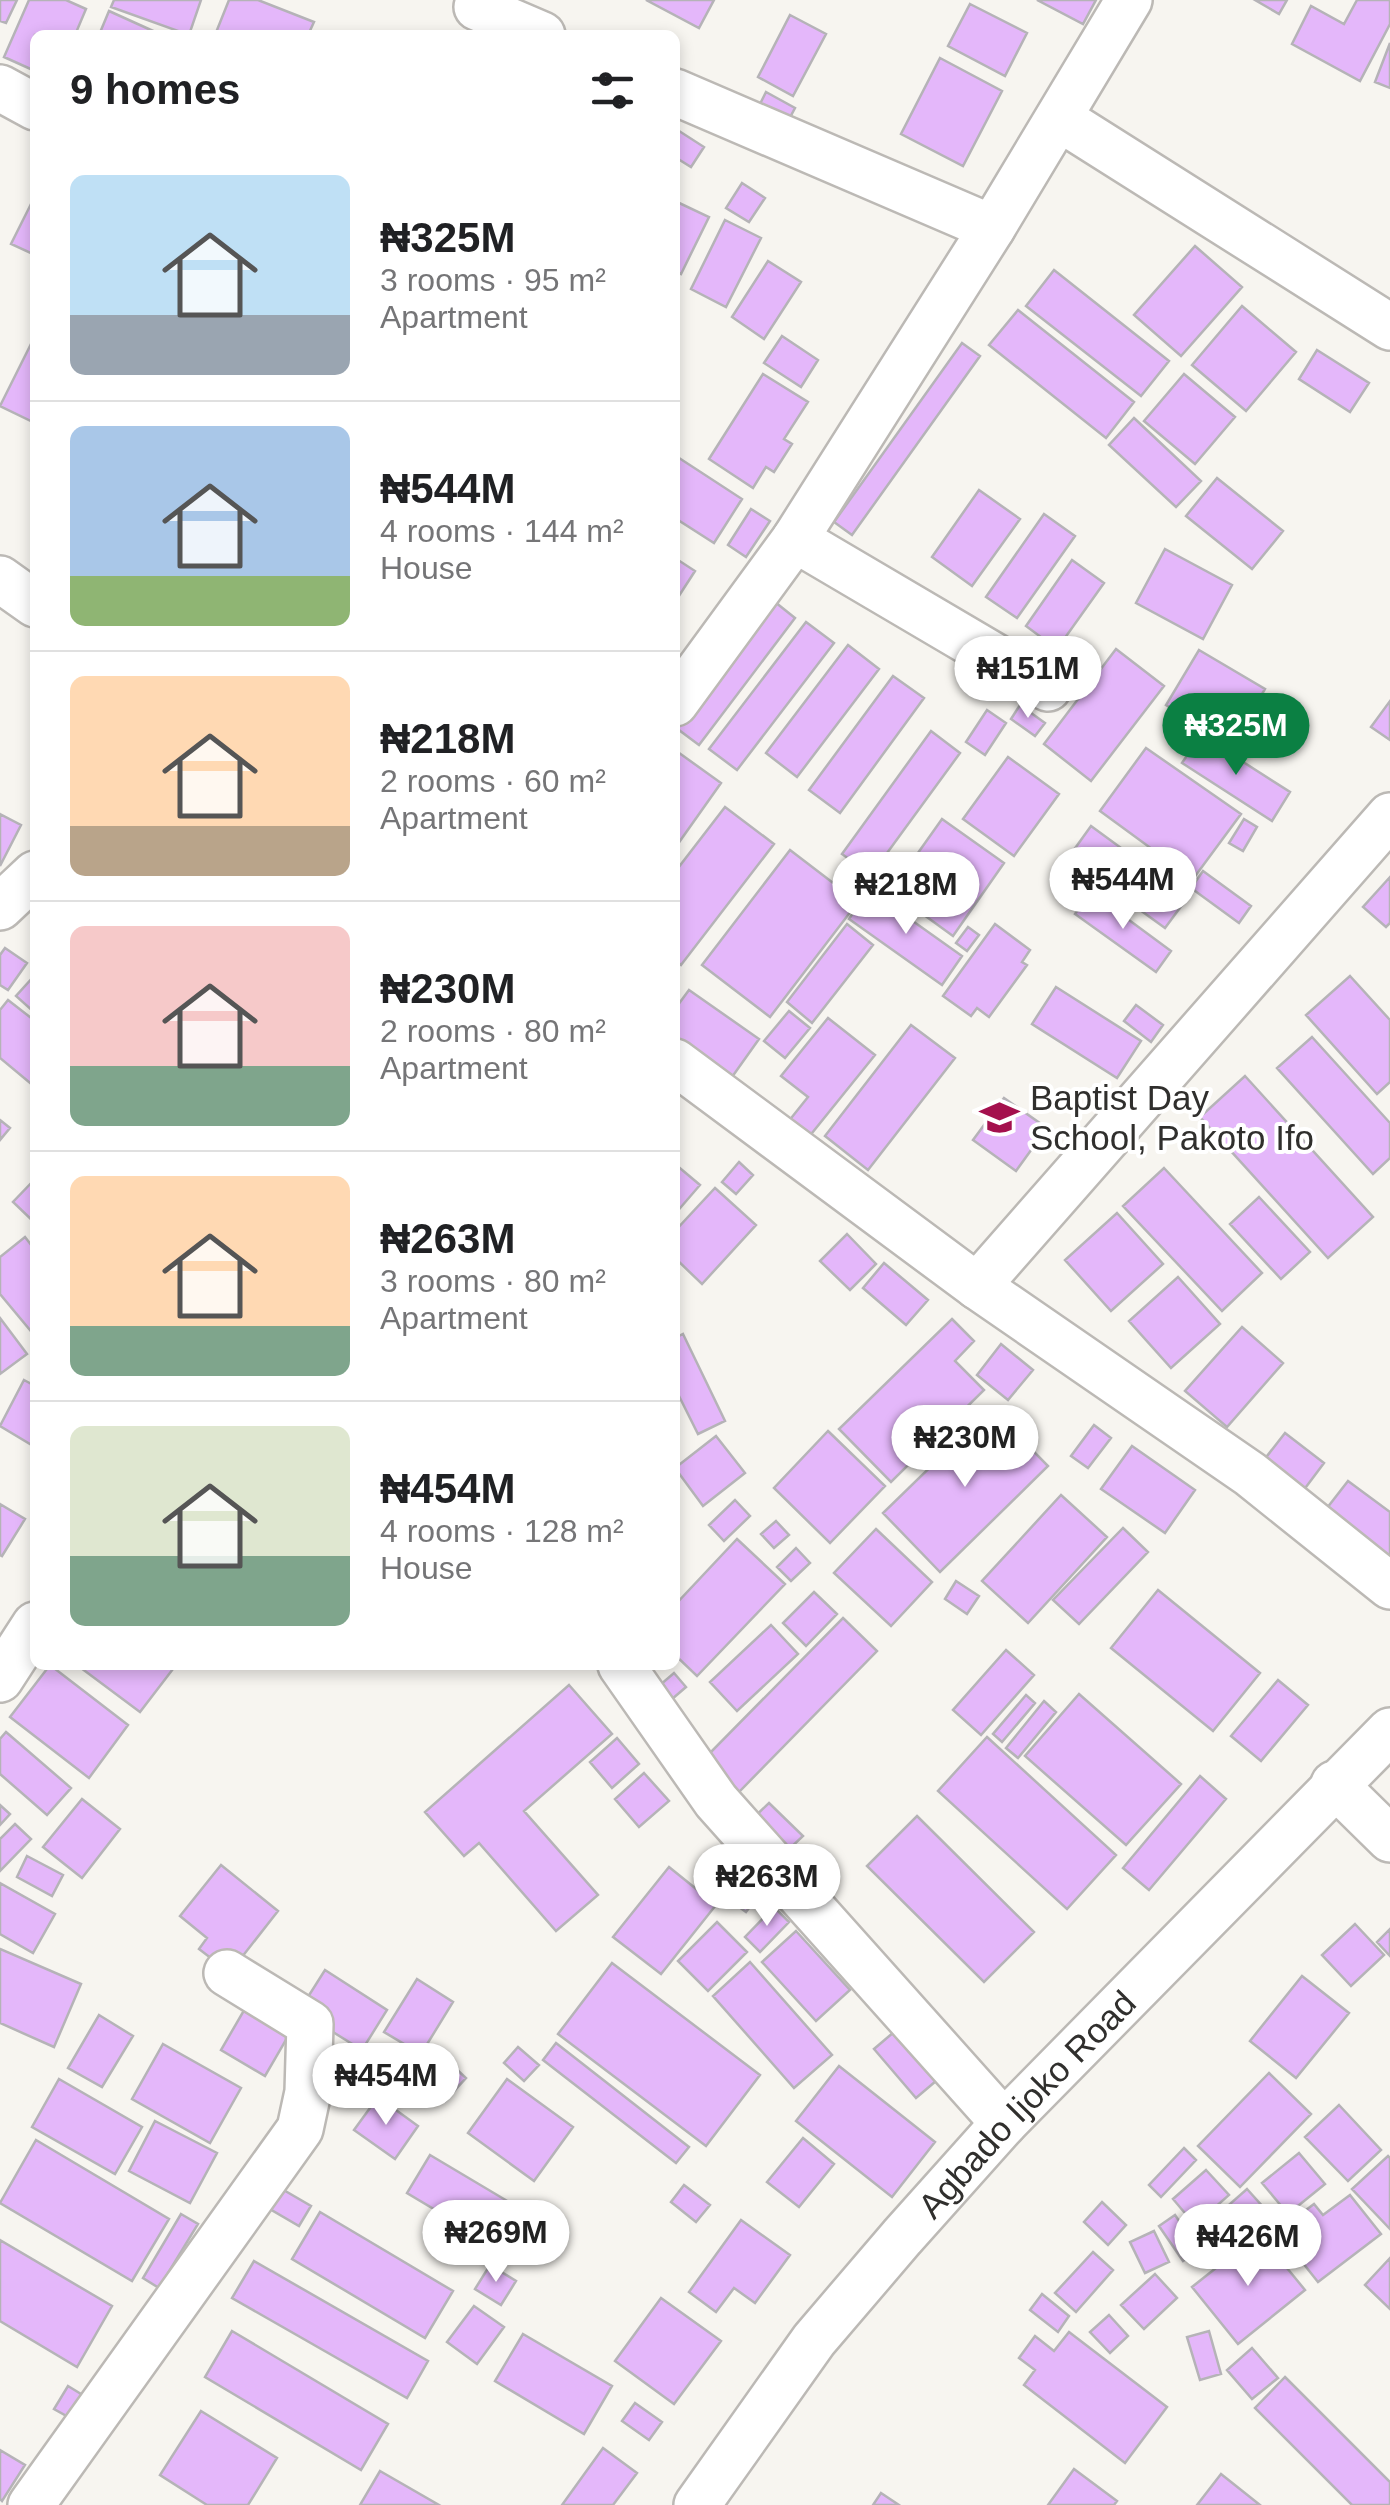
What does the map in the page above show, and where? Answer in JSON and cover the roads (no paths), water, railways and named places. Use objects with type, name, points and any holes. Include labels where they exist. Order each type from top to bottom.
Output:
[{"type":"street","points":[[680,696],[795,539],[992,228],[1130,0]]},
{"type":"street","points":[[474,14],[526,30]]},
{"type":"street","points":[[0,88],[30,104]]},
{"type":"street","points":[[680,94],[992,228]]},
{"type":"street","points":[[1059,118],[1390,327]]},
{"type":"street","points":[[795,539],[1048,688]]},
{"type":"street","points":[[0,579],[30,600]]},
{"type":"street","points":[[977,1286],[1390,816]]},
{"type":"street","points":[[0,908],[30,879]]},
{"type":"street","points":[[680,1066],[977,1286],[1250,1474],[1390,1586]]},
{"type":"street","points":[[0,1679],[30,1633]]},
{"type":"street","points":[[624,1670],[716,1801],[1004,2123]]},
{"type":"street","name":"Agbado Ijoko Road","points":[[697,2505],[814,2340],[1004,2123],[1390,1730]]},
{"type":"street","points":[[1334,1784],[1390,1839]]},
{"type":"street","points":[[32,2505],[300,2129],[308,2092],[310,2024],[227,1974]]},
{"type":"place","name":"Baptist Day School, Pakoto Ifo","points":[[1000,1117]]}]
